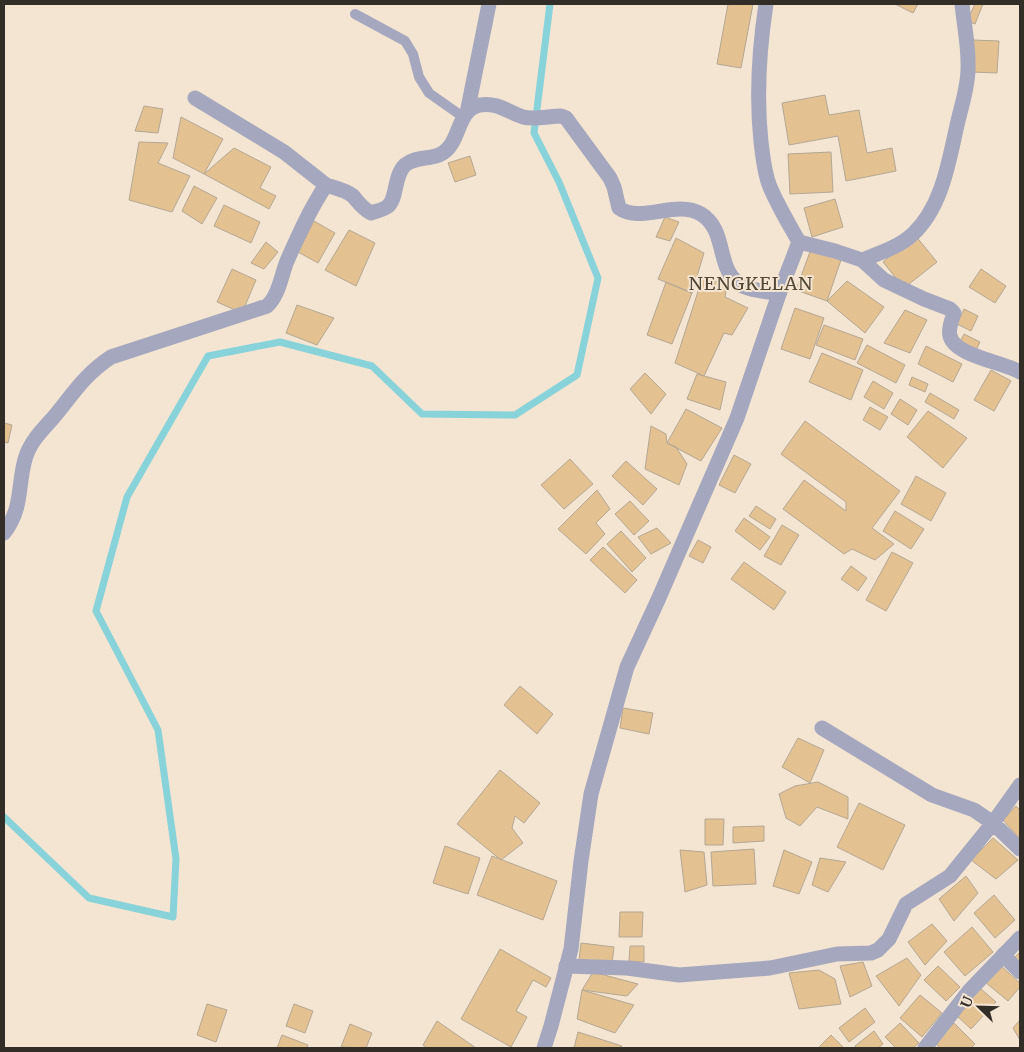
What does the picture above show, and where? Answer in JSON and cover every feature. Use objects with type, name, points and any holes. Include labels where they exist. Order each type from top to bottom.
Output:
[{"type":"street","points":[[195,98],[284,152],[326,185],[343,190],[352,196],[363,209],[371,213],[387,208],[391,203],[403,167],[411,161],[443,153],[452,143],[465,115],[489,4]]},
{"type":"street","points":[[544,1048],[552,1026],[570,949],[591,794],[627,667],[737,418],[798,242],[770,186],[763,158],[758,84],[760,47],[766,4]]},
{"type":"street","points":[[862,260],[893,248],[913,234],[926,218],[940,189],[962,104],[968,70],[968,49],[962,4]]},
{"type":"street","points":[[465,115],[479,105],[489,105],[498,106],[525,118],[561,116],[567,119],[610,178],[614,187],[617,204],[621,210],[638,214],[684,209],[702,215],[712,223],[716,230],[731,275],[738,283],[747,288],[779,294]]},
{"type":"street","points":[[4,533],[18,504],[26,455],[34,440],[81,381],[111,357],[267,306],[274,297],[280,277],[311,207],[326,185]]},
{"type":"street","points":[[798,242],[862,260],[884,280],[952,310],[954,313],[950,325],[950,336],[952,342],[959,349],[1020,372]]},
{"type":"street","points":[[822,728],[932,795],[974,810],[993,823],[1020,849]]},
{"type":"street","points":[[566,966],[628,968],[679,976],[770,968],[837,954],[878,950],[888,939],[906,904],[950,876],[993,823],[1020,785]]},
{"type":"street","points":[[925,1048],[968,991],[1020,938]]},
{"type":"street","points":[[1004,954],[1020,972]]},
{"type":"lane","points":[[355,14],[405,41],[413,54],[419,77],[428,93],[448,108],[465,115]]},
{"type":"building","points":[[728,4],[753,4],[741,68],[717,64]]},
{"type":"building","points":[[895,4],[918,4],[913,13]]},
{"type":"building","points":[[975,4],[983,4],[975,24],[967,21]]},
{"type":"building","points":[[973,40],[999,41],[997,73],[971,72]]},
{"type":"building","points":[[825,95],[829,115],[859,110],[867,153],[892,148],[896,171],[846,181],[838,136],[789,145],[782,103]]},
{"type":"building","points":[[144,106],[163,109],[158,133],[135,131]]},
{"type":"building","points":[[181,117],[223,139],[204,174],[173,158]]},
{"type":"building","points":[[139,142],[168,143],[158,163],[190,176],[172,212],[129,200]]},
{"type":"building","points":[[234,148],[271,167],[260,188],[276,196],[269,209],[204,174]]},
{"type":"building","points":[[831,152],[833,192],[790,194],[788,154]]},
{"type":"building","points":[[470,156],[476,175],[455,182],[448,163]]},
{"type":"building","points":[[194,186],[217,198],[202,224],[182,211]]},
{"type":"building","points":[[835,199],[843,227],[812,237],[804,208]]},
{"type":"building","points":[[224,205],[260,222],[251,243],[214,226]]},
{"type":"building","points":[[665,217],[679,222],[670,241],[656,237]]},
{"type":"building","points":[[314,221],[335,233],[318,263],[298,252]]},
{"type":"building","points":[[349,230],[375,243],[356,286],[325,270]]},
{"type":"building","points":[[915,235],[937,262],[904,288],[883,262]]},
{"type":"building","points":[[676,238],[704,253],[692,293],[658,279]]},
{"type":"building","points":[[266,242],[278,252],[264,269],[251,263]]},
{"type":"building","points":[[811,249],[841,260],[827,301],[796,290]]},
{"type":"building","points":[[232,269],[256,280],[242,313],[217,302]]},
{"type":"building","points":[[981,269],[1006,286],[995,303],[969,287]]},
{"type":"building","points":[[703,276],[727,286],[725,297],[748,308],[732,335],[724,333],[704,376],[675,363]]},
{"type":"building","points":[[847,281],[884,307],[865,333],[827,301]]},
{"type":"building","points":[[666,282],[692,293],[672,344],[647,335]]},
{"type":"building","points":[[297,305],[334,318],[317,345],[286,333]]},
{"type":"building","points":[[795,308],[824,318],[810,359],[781,349]]},
{"type":"building","points":[[964,309],[978,316],[971,331],[957,324]]},
{"type":"building","points":[[905,310],[927,320],[910,353],[884,343]]},
{"type":"building","points":[[824,325],[863,339],[855,360],[816,345]]},
{"type":"building","points":[[964,334],[980,342],[975,352],[959,344]]},
{"type":"building","points":[[867,345],[905,365],[896,383],[857,363]]},
{"type":"building","points":[[926,346],[962,364],[953,382],[918,364]]},
{"type":"building","points":[[822,353],[863,370],[851,400],[809,382]]},
{"type":"building","points":[[991,370],[1011,381],[994,411],[974,400]]},
{"type":"building","points":[[645,373],[666,394],[651,414],[630,389]]},
{"type":"building","points":[[697,374],[726,382],[720,410],[687,399]]},
{"type":"building","points":[[912,377],[928,384],[925,392],[909,385]]},
{"type":"building","points":[[873,381],[893,393],[884,409],[864,397]]},
{"type":"building","points":[[930,393],[959,410],[954,419],[925,402]]},
{"type":"building","points":[[900,399],[917,410],[908,425],[891,414]]},
{"type":"building","points":[[870,407],[888,417],[880,430],[863,420]]},
{"type":"building","points":[[686,409],[722,428],[701,461],[667,443]]},
{"type":"building","points":[[928,411],[967,438],[943,468],[907,437]]},
{"type":"building","points":[[805,421],[900,491],[872,528],[894,544],[875,560],[852,549],[844,554],[783,509],[804,480],[846,511],[846,502],[781,454]]},
{"type":"building","points":[[4,423],[12,425],[8,443],[4,442]]},
{"type":"building","points":[[651,426],[666,434],[667,443],[676,447],[687,464],[679,485],[645,469]]},
{"type":"building","points":[[734,455],[751,464],[735,493],[719,485]]},
{"type":"building","points":[[570,459],[593,484],[564,509],[541,485]]},
{"type":"building","points":[[626,461],[657,489],[643,505],[612,476]]},
{"type":"building","points":[[916,476],[946,493],[931,521],[901,504]]},
{"type":"building","points":[[597,490],[610,509],[596,523],[605,534],[586,554],[558,529]]},
{"type":"building","points":[[630,501],[649,521],[634,535],[615,514]]},
{"type":"building","points":[[756,506],[776,519],[770,529],[749,516]]},
{"type":"building","points":[[895,511],[924,529],[911,549],[883,531]]},
{"type":"building","points":[[744,518],[770,537],[760,550],[735,531]]},
{"type":"building","points":[[782,525],[799,535],[781,565],[764,556]]},
{"type":"building","points":[[657,528],[671,543],[651,554],[638,537]]},
{"type":"building","points":[[621,531],[646,558],[632,572],[607,544]]},
{"type":"building","points":[[698,540],[711,547],[703,563],[689,556]]},
{"type":"building","points":[[603,547],[637,580],[625,593],[590,560]]},
{"type":"building","points":[[892,552],[913,563],[886,611],[866,600]]},
{"type":"building","points":[[744,562],[786,592],[774,610],[731,579]]},
{"type":"building","points":[[851,566],[867,578],[858,591],[841,579]]},
{"type":"building","points":[[520,686],[553,714],[537,734],[504,705]]},
{"type":"building","points":[[623,708],[653,713],[649,734],[620,728]]},
{"type":"building","points":[[798,738],[824,750],[810,783],[782,767]]},
{"type":"building","points":[[500,770],[540,803],[524,823],[515,816],[512,828],[523,843],[501,860],[457,824]]},
{"type":"building","points":[[818,782],[848,797],[848,819],[817,807],[800,826],[786,818],[779,794],[795,786]]},
{"type":"building","points":[[859,803],[905,825],[883,870],[837,847]]},
{"type":"building","points":[[1016,806],[1020,810],[1020,839],[1003,820]]},
{"type":"building","points":[[705,819],[724,819],[723,845],[705,845]]},
{"type":"building","points":[[764,826],[764,841],[733,843],[733,827]]},
{"type":"building","points":[[993,838],[1018,860],[996,879],[971,860]]},
{"type":"building","points":[[445,846],[480,858],[468,894],[433,883]]},
{"type":"building","points":[[754,849],[756,884],[713,886],[711,852]]},
{"type":"building","points":[[680,850],[704,852],[707,885],[685,892]]},
{"type":"building","points":[[784,850],[812,862],[799,894],[773,886]]},
{"type":"building","points":[[492,856],[557,881],[543,920],[477,895]]},
{"type":"building","points":[[820,858],[846,862],[828,892],[812,885]]},
{"type":"building","points":[[966,876],[978,893],[954,921],[939,899]]},
{"type":"building","points":[[994,895],[1015,920],[995,938],[974,913]]},
{"type":"building","points":[[620,912],[643,912],[642,937],[619,937]]},
{"type":"building","points":[[932,924],[947,941],[925,965],[908,942]]},
{"type":"building","points":[[972,927],[993,952],[965,976],[944,952]]},
{"type":"building","points":[[581,943],[614,947],[612,964],[579,960]]},
{"type":"building","points":[[630,946],[644,946],[644,962],[629,961]]},
{"type":"building","points":[[500,949],[551,978],[546,987],[533,980],[516,1011],[527,1017],[511,1047],[461,1019]]},
{"type":"building","points":[[1020,952],[1020,963],[1015,957]]},
{"type":"building","points":[[907,958],[921,975],[899,1006],[876,976]]},
{"type":"building","points":[[863,962],[872,986],[850,997],[840,966]]},
{"type":"building","points":[[1000,965],[1020,983],[1020,987],[1008,1001],[985,982]]},
{"type":"building","points":[[938,966],[960,987],[946,1001],[924,980]]},
{"type":"building","points":[[819,970],[835,979],[841,1004],[799,1009],[789,973]]},
{"type":"building","points":[[593,972],[638,984],[627,996],[582,990]]},
{"type":"building","points":[[980,988],[996,1002],[971,1029],[956,1015]]},
{"type":"building","points":[[582,990],[634,1005],[615,1033],[577,1019]]},
{"type":"building","points":[[920,995],[942,1013],[922,1037],[900,1018]]},
{"type":"building","points":[[207,1004],[227,1010],[216,1042],[197,1035]]},
{"type":"building","points":[[294,1004],[313,1011],[305,1033],[286,1026]]},
{"type":"building","points":[[865,1008],[875,1022],[849,1042],[839,1028]]},
{"type":"building","points":[[1020,1020],[1020,1040],[1013,1028]]},
{"type":"building","points":[[437,1021],[476,1048],[427,1048],[423,1045]]},
{"type":"building","points":[[900,1023],[919,1043],[913,1048],[896,1048],[885,1037]]},
{"type":"building","points":[[954,1023],[975,1044],[971,1048],[940,1048],[935,1043]]},
{"type":"building","points":[[350,1024],[372,1033],[366,1048],[341,1047]]},
{"type":"building","points":[[874,1031],[883,1044],[878,1048],[856,1048],[855,1046]]},
{"type":"building","points":[[578,1032],[622,1046],[620,1048],[574,1048]]},
{"type":"building","points":[[282,1035],[308,1045],[307,1048],[277,1048]]},
{"type":"building","points":[[831,1035],[844,1048],[818,1048]]},
{"type":"waterway","points":[[4,817],[89,898],[173,917],[176,859],[158,730],[96,611],[127,497],[208,356],[280,342],[372,366],[422,414],[515,415],[577,375],[598,278],[559,182],[534,133],[550,4]]},
{"type":"district","name":"NENGKELAN","points":[[751,283]]}]
